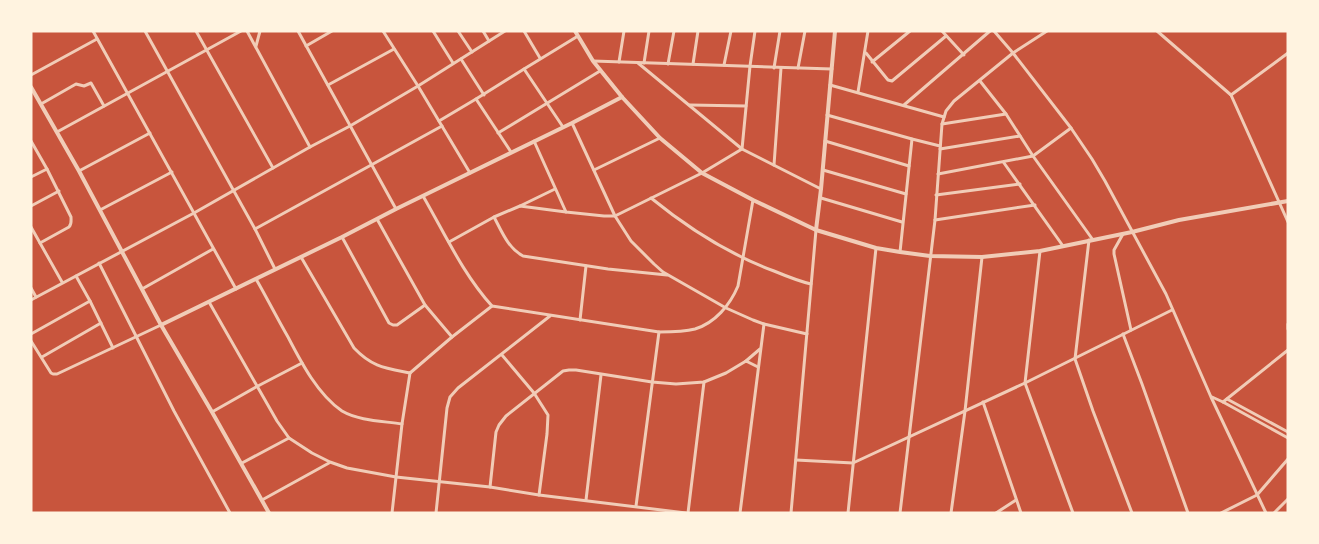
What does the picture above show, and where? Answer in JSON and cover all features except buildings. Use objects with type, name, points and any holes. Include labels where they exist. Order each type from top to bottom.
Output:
[{"type":"street","points":[[93,31],[236,289]]},
{"type":"street","points":[[145,31],[255,229],[275,269]]},
{"type":"street","points":[[196,31],[273,168]]},
{"type":"street","points":[[57,132],[241,31]]},
{"type":"street","points":[[247,31],[310,147]]},
{"type":"street","points":[[256,47],[260,31]]},
{"type":"street","points":[[298,31],[396,209]]},
{"type":"street","points":[[306,46],[332,31]]},
{"type":"street","points":[[383,31],[440,121],[470,173]]},
{"type":"street","points":[[433,31],[453,63]]},
{"type":"street","points":[[458,31],[472,52]]},
{"type":"street","points":[[483,31],[489,41]]},
{"type":"street","points":[[31,300],[194,213],[350,126],[505,31]]},
{"type":"street","points":[[524,31],[540,58]]},
{"type":"street","points":[[575,31],[600,71],[622,97],[660,138],[702,173],[816,230],[876,248],[930,256],[982,257],[1040,251],[1179,220],[1288,201]]},
{"type":"street","points":[[620,62],[623,31]]},
{"type":"street","points":[[644,63],[649,31]]},
{"type":"street","points":[[668,64],[674,31]]},
{"type":"street","points":[[693,64],[698,31]]},
{"type":"street","points":[[724,65],[731,31]]},
{"type":"street","points":[[742,149],[755,31]]},
{"type":"street","points":[[774,68],[780,31]]},
{"type":"street","points":[[798,68],[805,31]]},
{"type":"street","points":[[791,513],[835,31]]},
{"type":"street","points":[[858,92],[866,53],[868,31]]},
{"type":"street","points":[[872,62],[910,31]]},
{"type":"street","points":[[942,31],[964,55]]},
{"type":"street","points":[[904,105],[990,31]]},
{"type":"street","points":[[994,31],[1071,128],[1092,159],[1166,294],[1266,513]]},
{"type":"street","points":[[900,513],[935,220],[944,117],[954,101],[1013,53],[1047,31]]},
{"type":"street","points":[[1157,31],[1231,95],[1288,222]]},
{"type":"street","points":[[440,121],[578,36]]},
{"type":"street","points":[[866,53],[888,80],[895,80],[946,36]]},
{"type":"street","points":[[31,75],[97,38]]},
{"type":"street","points":[[328,85],[394,48]]},
{"type":"street","points":[[1231,95],[1288,53]]},
{"type":"street","points":[[461,59],[484,95]]},
{"type":"street","points":[[593,61],[832,69]]},
{"type":"street","points":[[638,63],[742,149],[821,189]]},
{"type":"street","points":[[774,165],[781,68]]},
{"type":"street","points":[[524,69],[563,127]]},
{"type":"street","points":[[498,133],[600,71]]},
{"type":"street","points":[[980,81],[1006,114],[1091,240],[1075,359],[1093,412],[1132,513]]},
{"type":"street","points":[[41,104],[76,84],[84,86],[91,83],[104,106]]},
{"type":"street","points":[[830,85],[944,117]]},
{"type":"street","points":[[31,87],[79,171],[161,325],[269,513]]},
{"type":"street","points":[[31,341],[51,373],[62,373],[342,237],[622,97]]},
{"type":"street","points":[[476,99],[511,152]]},
{"type":"street","points":[[690,105],[746,106]]},
{"type":"street","points":[[942,124],[1006,114]]},
{"type":"street","points":[[827,115],[940,148],[1020,136]]},
{"type":"street","points":[[572,123],[616,216],[631,241],[654,264],[670,276],[726,308],[764,324],[807,334]]},
{"type":"street","points":[[255,229],[442,126]]},
{"type":"street","points":[[938,174],[1033,156],[1071,128]]},
{"type":"street","points":[[79,171],[150,133]]},
{"type":"street","points":[[594,170],[660,138]]},
{"type":"street","points":[[900,252],[912,139]]},
{"type":"street","points":[[31,141],[71,216],[71,225],[69,227],[40,243]]},
{"type":"street","points":[[534,141],[566,212]]},
{"type":"street","points":[[825,142],[909,166]]},
{"type":"street","points":[[520,206],[616,216],[702,173],[742,149]]},
{"type":"street","points":[[1004,163],[1063,246]]},
{"type":"street","points":[[31,177],[47,169]]},
{"type":"street","points":[[823,170],[906,194]]},
{"type":"street","points":[[100,210],[172,172]]},
{"type":"street","points":[[936,195],[1020,184]]},
{"type":"street","points":[[449,242],[555,189]]},
{"type":"street","points":[[31,206],[58,190]]},
{"type":"street","points":[[423,196],[468,276],[492,306],[659,332],[694,329],[708,323],[726,308],[738,286],[753,200]]},
{"type":"street","points":[[651,198],[674,217],[721,248],[744,259],[811,284]]},
{"type":"street","points":[[821,198],[902,222]]},
{"type":"street","points":[[935,220],[1034,205]]},
{"type":"street","points":[[494,218],[510,246],[516,253],[523,256],[670,276]]},
{"type":"street","points":[[377,219],[426,305],[452,337]]},
{"type":"street","points":[[31,227],[62,282]]},
{"type":"street","points":[[1124,233],[1114,250],[1114,254],[1131,330]]},
{"type":"street","points":[[342,237],[389,323],[397,326],[426,305]]},
{"type":"street","points":[[848,513],[876,248]]},
{"type":"street","points":[[141,289],[213,249]]},
{"type":"street","points":[[1040,251],[1025,384],[1073,513]]},
{"type":"street","points":[[301,257],[354,348],[375,365],[410,373]]},
{"type":"street","points":[[951,513],[965,411],[982,257]]},
{"type":"street","points":[[100,263],[178,419],[230,513]]},
{"type":"street","points":[[580,320],[586,266]]},
{"type":"street","points":[[76,276],[114,348]]},
{"type":"street","points":[[256,279],[302,363],[329,400],[342,411],[354,416],[402,424]]},
{"type":"street","points":[[31,288],[36,297]]},
{"type":"street","points":[[31,334],[90,301]]},
{"type":"street","points":[[209,302],[256,387],[289,438],[330,462],[347,468],[396,477],[490,487],[539,495],[687,513],[704,382]]},
{"type":"street","points":[[392,513],[410,373],[492,306]]},
{"type":"street","points":[[796,460],[852,463],[1025,384],[1172,310]]},
{"type":"street","points":[[436,513],[450,397],[458,388],[551,316]]},
{"type":"street","points":[[42,357],[101,323]]},
{"type":"street","points":[[740,513],[764,324]]},
{"type":"street","points":[[1288,324],[1288,329]]},
{"type":"street","points":[[636,506],[659,332]]},
{"type":"street","points":[[1123,334],[1188,513]]},
{"type":"street","points":[[490,487],[496,432],[499,425],[506,416],[534,393],[566,370],[652,382],[676,384],[704,382],[726,373],[746,361],[760,349]]},
{"type":"street","points":[[1223,402],[1288,350]]},
{"type":"street","points":[[502,355],[534,393],[548,415],[539,495]]},
{"type":"street","points":[[746,361],[758,367]]},
{"type":"street","points":[[212,412],[302,363]]},
{"type":"street","points":[[586,500],[601,375]]},
{"type":"street","points":[[1211,396],[1288,438]]},
{"type":"street","points":[[1227,399],[1288,432]]},
{"type":"street","points":[[983,402],[1021,513]]},
{"type":"street","points":[[242,464],[289,438]]},
{"type":"street","points":[[1221,513],[1257,494],[1288,459]]},
{"type":"street","points":[[262,500],[330,462]]},
{"type":"street","points":[[1274,513],[1288,499]]},
{"type":"street","points":[[996,513],[1016,500]]}]
